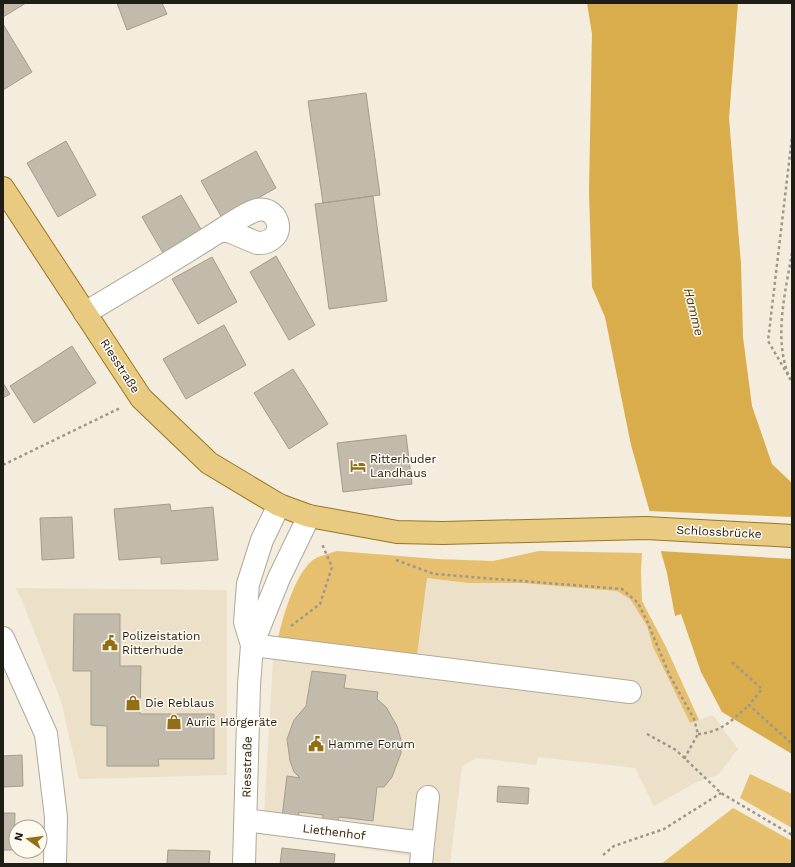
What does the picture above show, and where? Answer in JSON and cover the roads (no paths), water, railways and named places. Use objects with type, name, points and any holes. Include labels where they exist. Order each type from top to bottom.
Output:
[{"type":"main road","name":"Riesstraße","points":[[3,188],[141,398],[209,463],[279,505],[309,516]]},
{"type":"main road","name":"Schlossbrücke","points":[[309,516],[397,532],[444,533],[646,528],[792,536]]},
{"type":"street","points":[[85,313],[224,229]]},
{"type":"street","name":"Riesstraße","points":[[252,646],[245,622],[248,584],[262,540],[279,505]]},
{"type":"street","name":"Riesstraße","points":[[244,864],[249,685],[252,646],[279,578],[309,516]]},
{"type":"street","points":[[3,638],[46,734],[56,817],[55,864]]},
{"type":"street","points":[[252,646],[630,692]]},
{"type":"street","name":"Liethenhof","points":[[246,820],[422,854],[428,797]]},
{"type":"water","name":"Hamme","points":[[587,3],[738,3],[729,118],[741,264],[743,337],[752,406],[772,464],[792,483],[792,754],[722,712],[701,672],[681,614],[675,616],[667,573],[631,445],[605,317],[592,287],[589,191],[592,34]]},
{"type":"place","name":"Ritterhuder Landhaus","points":[[358,466]]},
{"type":"place","name":"Polizeistation Ritterhude","points":[[110,643]]},
{"type":"place","name":"Die Reblaus","points":[[133,703]]},
{"type":"place","name":"Auric Hörgeräte","points":[[174,722]]},
{"type":"place","name":"Hamme Forum","points":[[316,744]]}]
